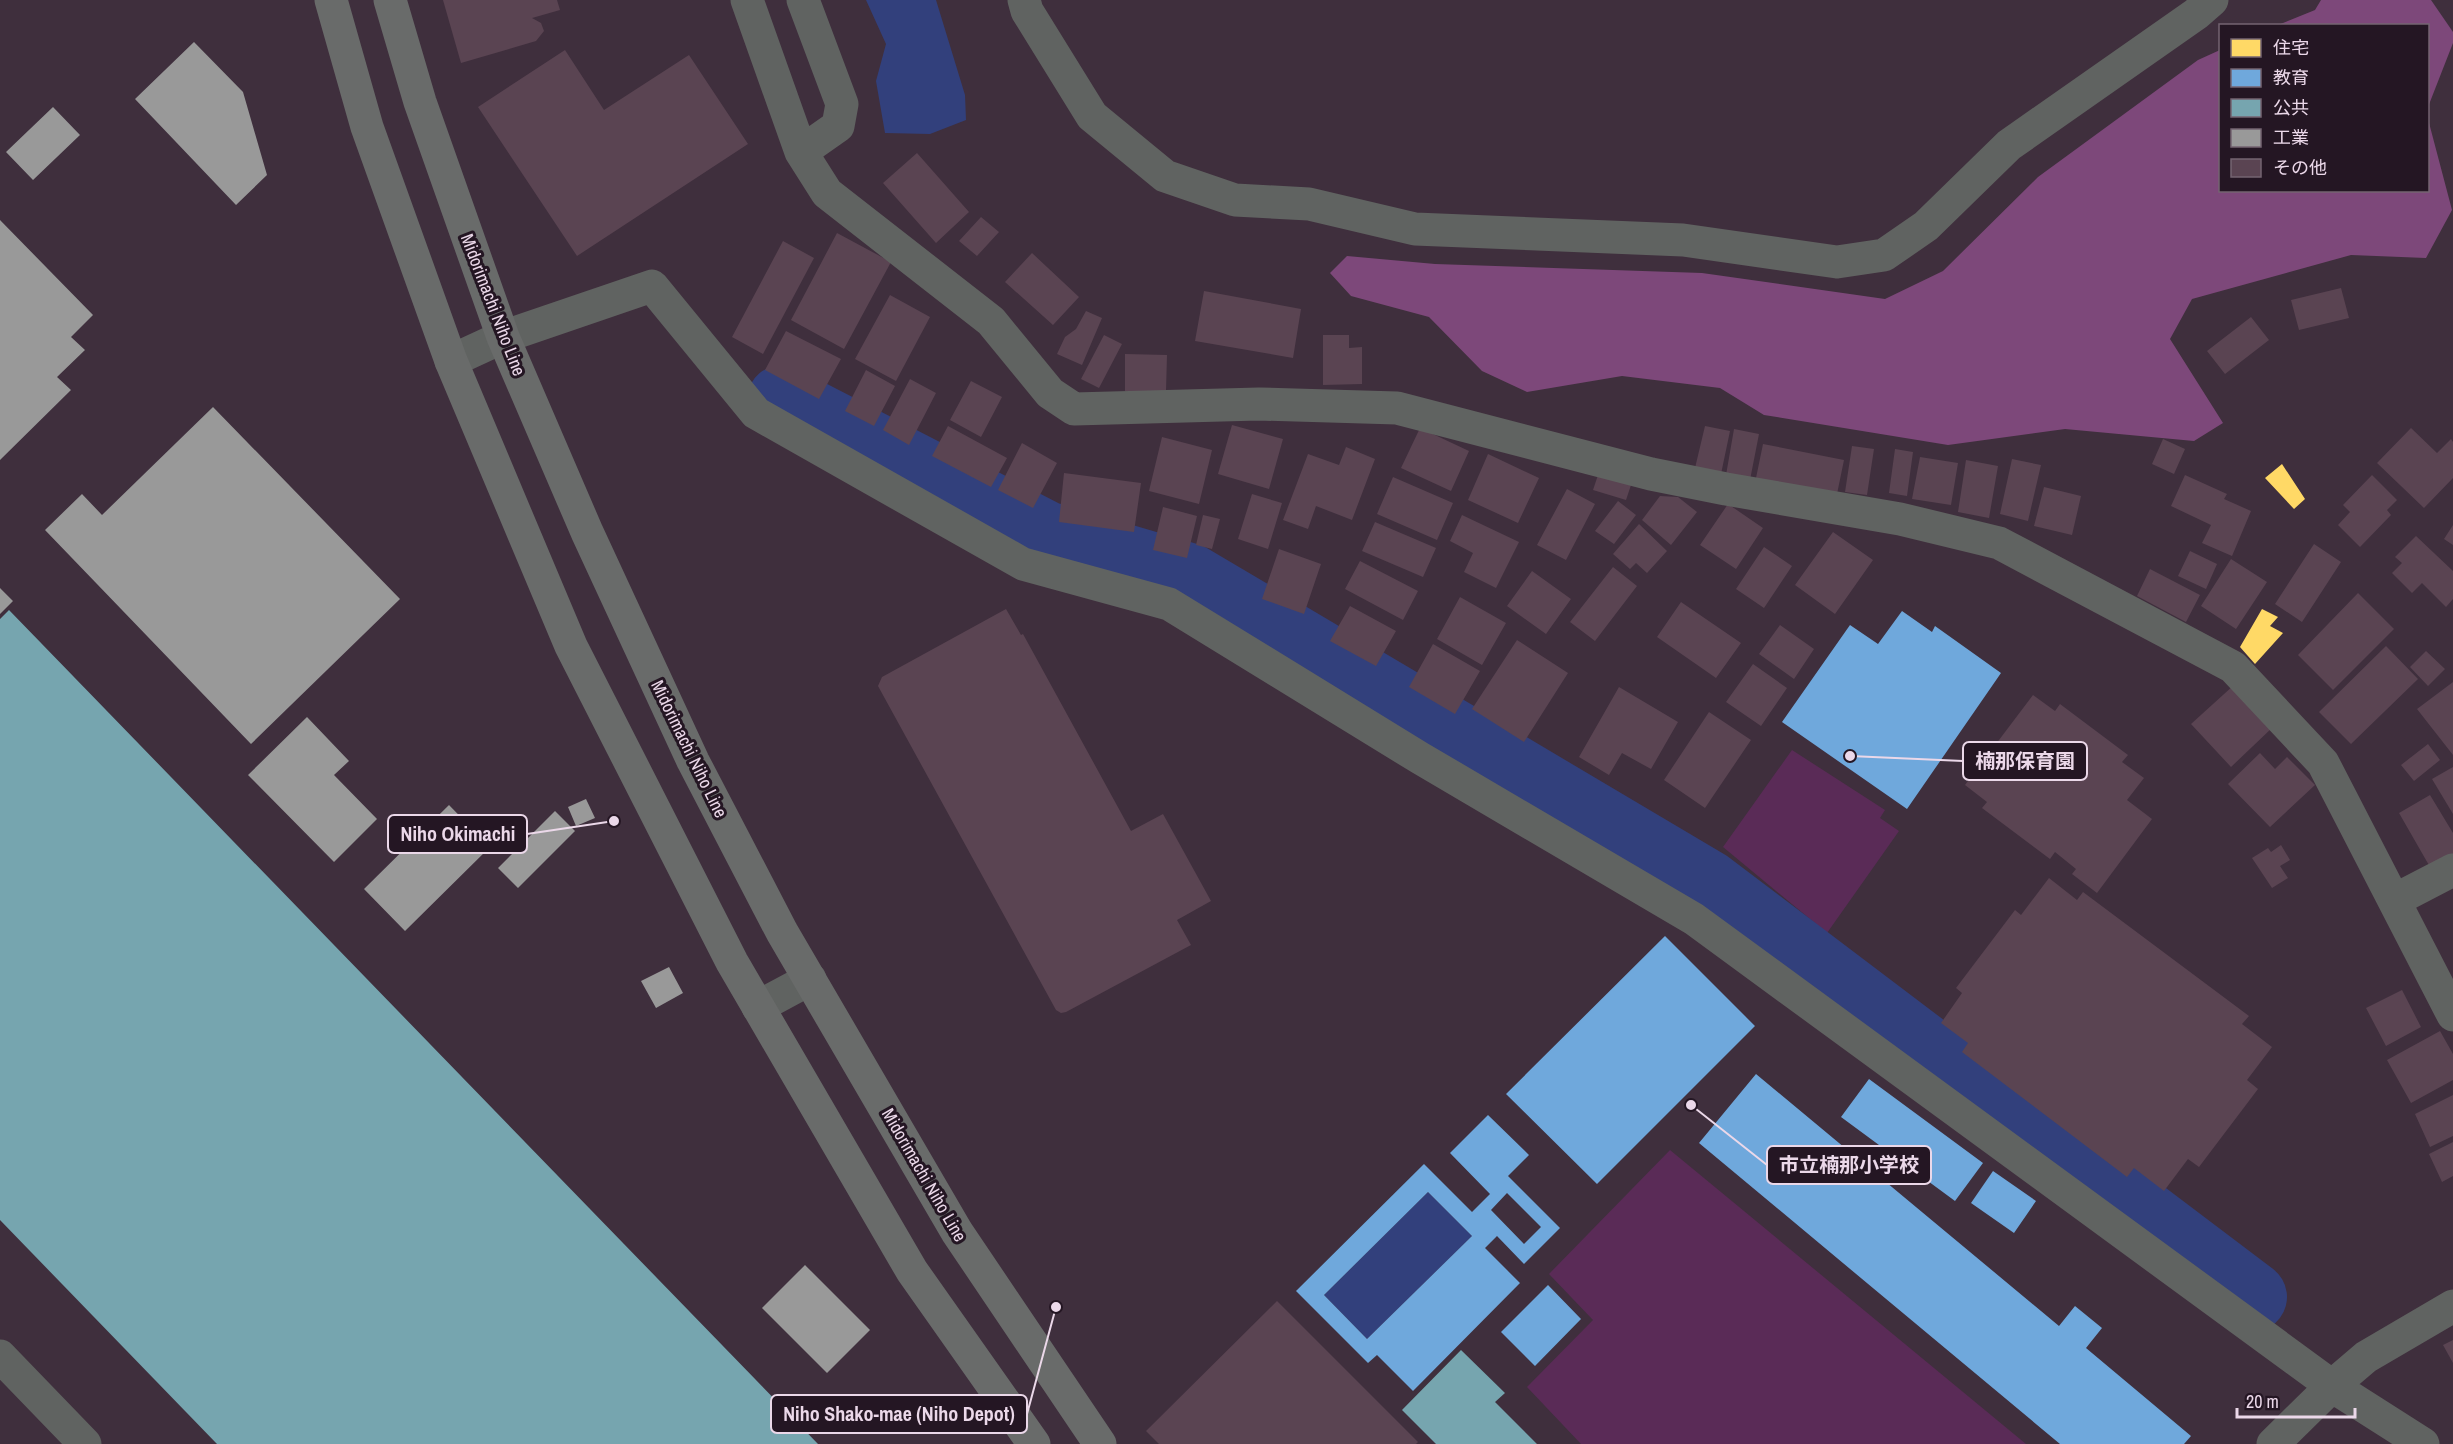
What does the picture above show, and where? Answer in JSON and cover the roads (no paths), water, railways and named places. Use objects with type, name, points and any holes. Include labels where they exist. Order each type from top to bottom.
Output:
[{"type":"main road","points":[[331,0],[367,127],[451,361],[571,646],[732,962],[758,1007],[912,1271],[1034,1444]]},
{"type":"main road","name":"Midorimachi Niho Line","points":[[390,0],[420,102],[503,337],[587,532],[693,761],[782,932],[957,1232],[1100,1444]]},
{"type":"street","points":[[747,0],[801,152],[827,193],[991,321],[1050,393],[1074,409],[1259,404],[1397,408],[1651,474],[1900,519],[1999,543],[2233,667],[2323,763],[2453,1015]]},
{"type":"street","points":[[801,152],[838,126],[842,104],[803,0]]},
{"type":"street","points":[[1023,0],[1027,11],[1092,116],[1165,176],[1235,200],[1310,204],[1414,229],[1683,240],[1837,262],[1884,255],[1926,226],[2009,146],[2196,14],[2212,0]]},
{"type":"street","points":[[451,361],[503,337],[652,286],[756,413],[1023,564],[1169,604],[1420,758],[1694,919],[2332,1386],[2423,1444]]},
{"type":"street","points":[[2395,900],[2453,870]]},
{"type":"street","points":[[758,1007],[810,979]]},
{"type":"street","points":[[2273,1444],[2332,1386],[2366,1357],[2453,1306]]},
{"type":"street","points":[[0,1356],[85,1444]]},
{"type":"water","points":[[866,0],[936,0],[965,95],[966,120],[930,134],[885,133],[876,81],[886,44]]},
{"type":"water","points":[[1428,1192],[1472,1236],[1367,1339],[1324,1295]]},
{"type":"waterway","points":[[782,400],[1046,536],[1189,578],[1706,884],[2252,1297]]},
{"type":"place","name":"楠那保育園","points":[[1850,756]]},
{"type":"place","name":"Niho Okimachi","points":[[614,821]]},
{"type":"place","name":"市立楠那小学校","points":[[1691,1105]]},
{"type":"place","name":"Niho Shako-mae (Niho Depot)","points":[[1056,1307]]}]
